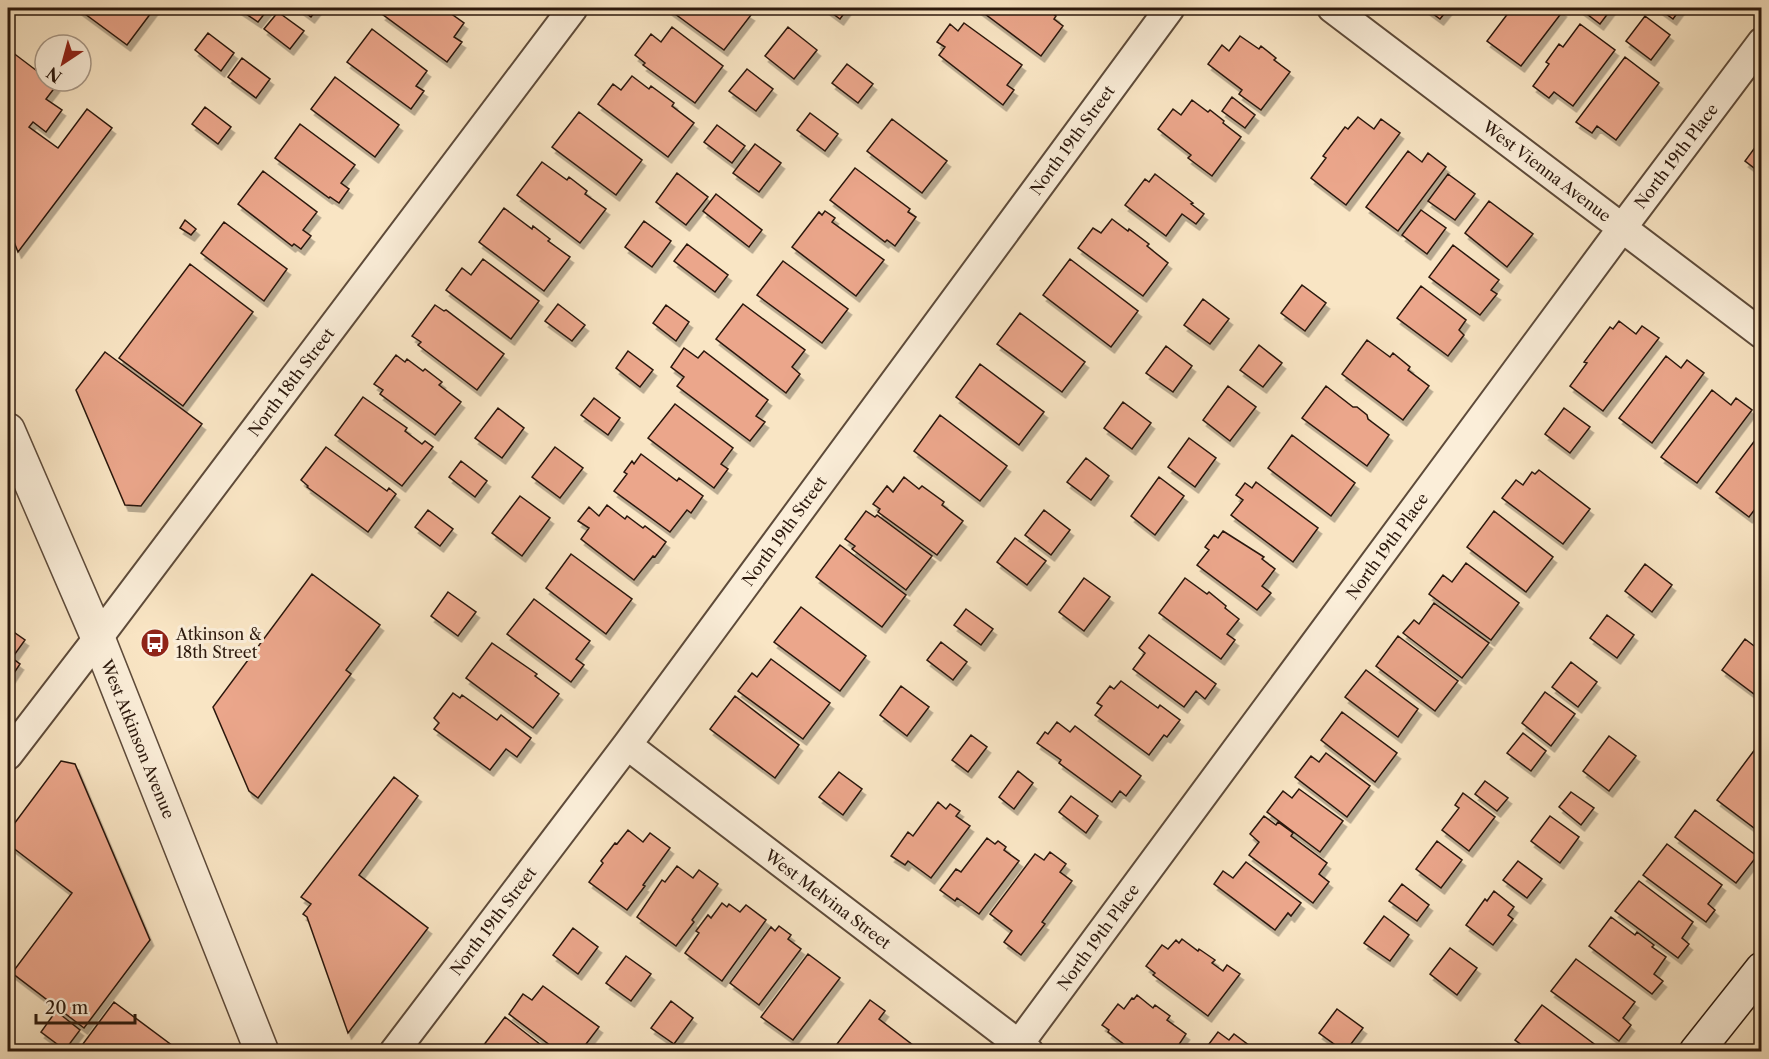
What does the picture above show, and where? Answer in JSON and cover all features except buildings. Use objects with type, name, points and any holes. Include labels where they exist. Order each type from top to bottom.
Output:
[{"type":"street","name":"North 18th Street","points":[[8,755],[573,8]]},
{"type":"street","name":"North 19th Street","points":[[394,1052],[627,745],[1170,8]]},
{"type":"street","name":"West Vienna Avenue","points":[[1332,8],[1761,334]]},
{"type":"street","name":"North 19th Place","points":[[1020,1049],[1761,42]]},
{"type":"street","name":"West Atkinson Avenue","points":[[8,430],[98,638],[262,1052]]},
{"type":"street","name":"West Melvina Street","points":[[627,745],[1020,1049]]},
{"type":"street","points":[[1696,1052],[1761,969]]},
{"type":"place","name":"Atkinson & 18th Street","points":[[155,643]]}]
